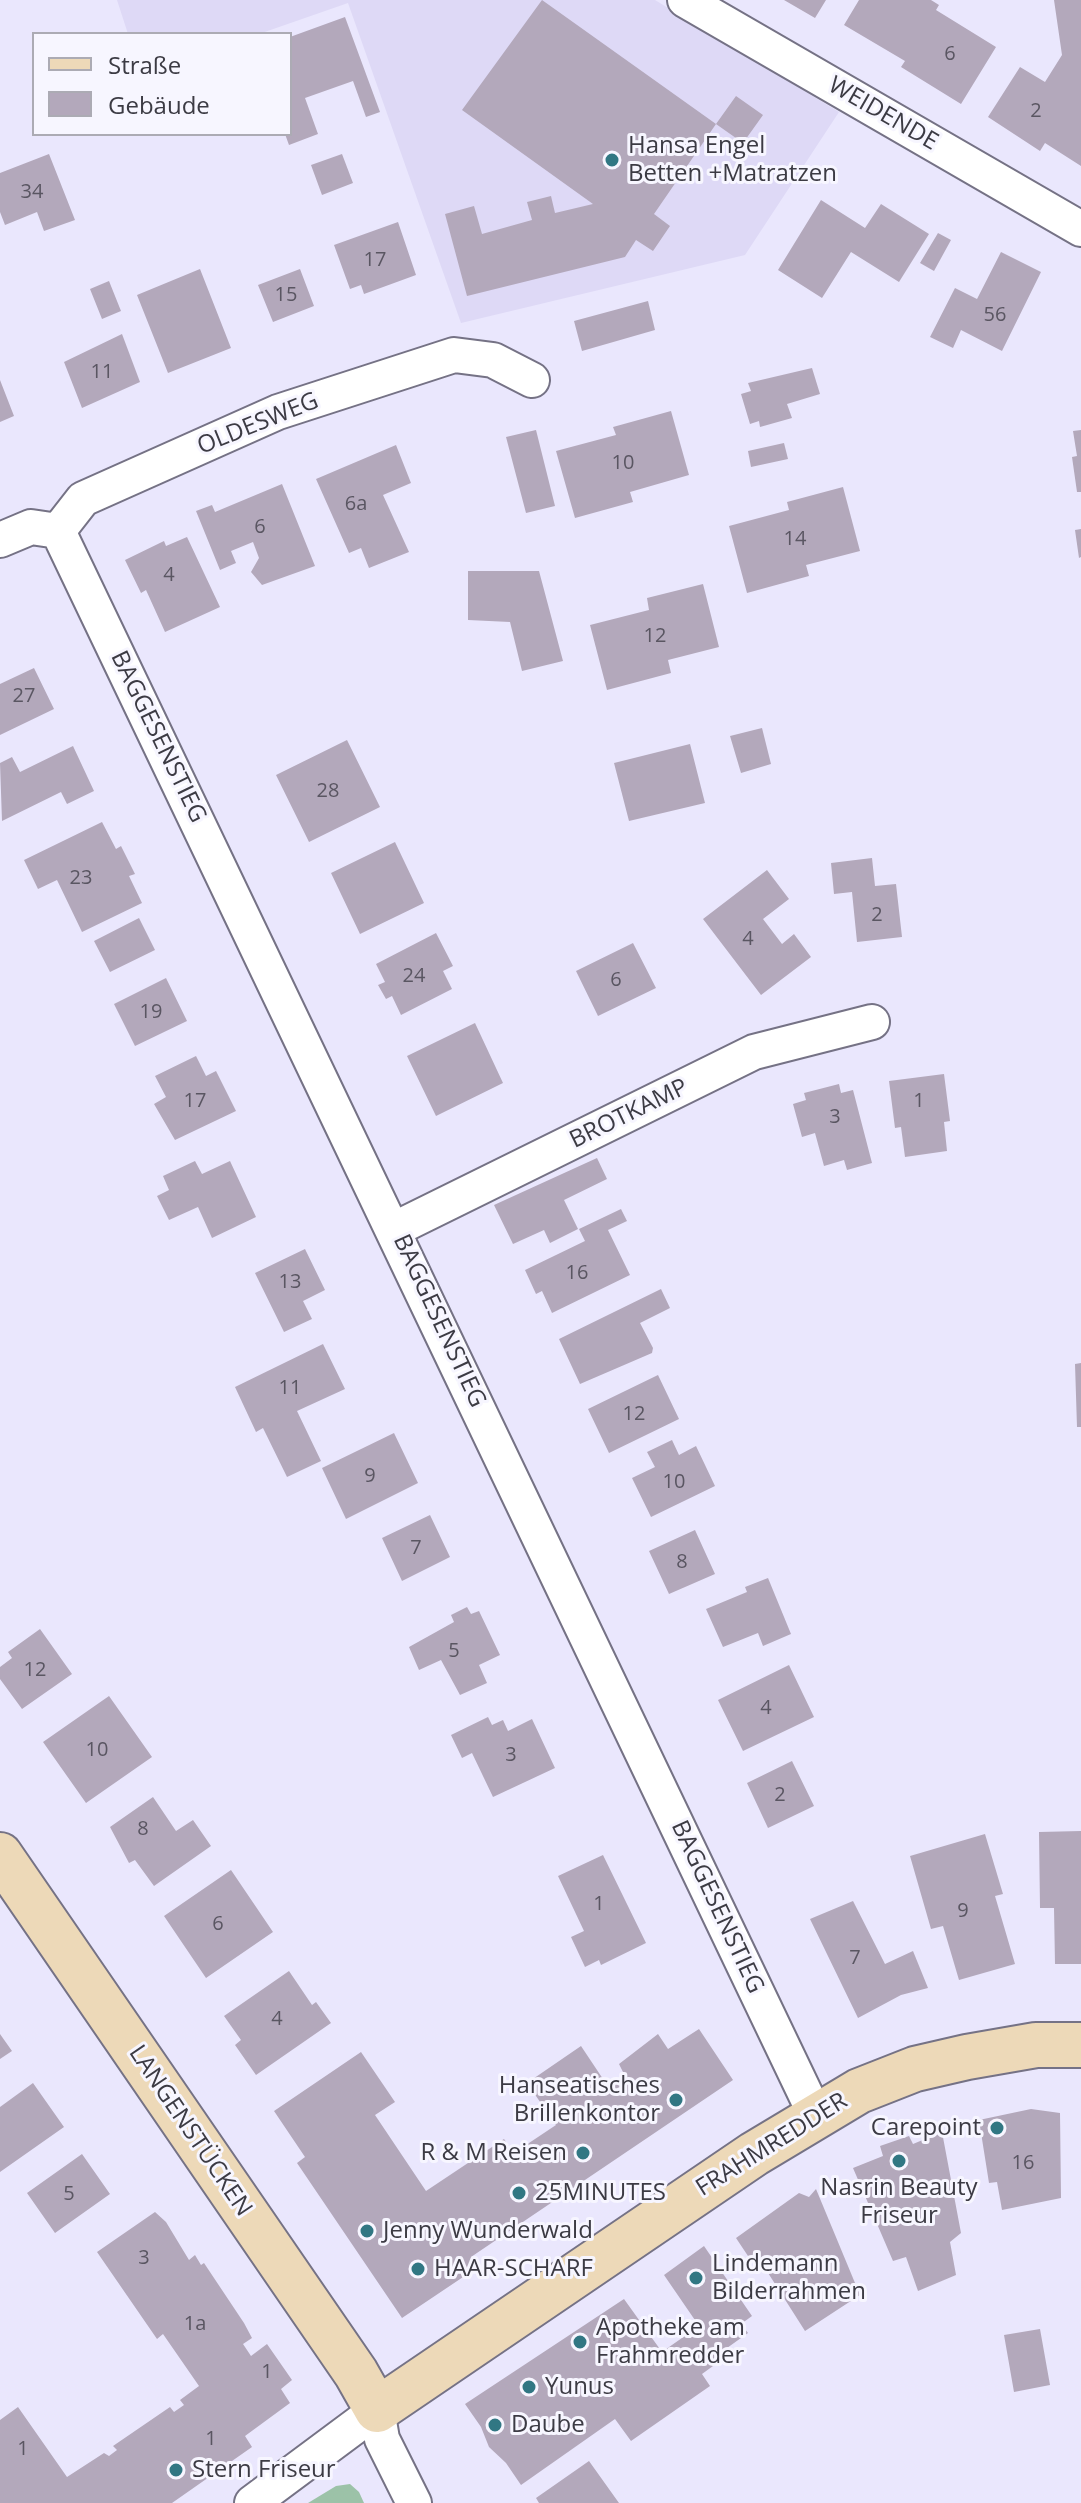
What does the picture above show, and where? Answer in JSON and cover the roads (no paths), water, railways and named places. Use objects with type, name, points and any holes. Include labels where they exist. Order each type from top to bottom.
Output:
[{"type":"street","name":"WEIDENDE","points":[[685,0],[1081,229]]},
{"type":"street","name":"OLDESWEG","points":[[58,531],[83,499],[278,412],[454,355],[493,360],[532,380]]},
{"type":"street","points":[[0,540],[31,527],[58,531]]},
{"type":"street","name":"BAGGESENSTIEG","points":[[58,531],[395,1229],[815,2114]]},
{"type":"street","name":"BROTKAMP","points":[[395,1229],[754,1052],[872,1022]]},
{"type":"street","name":"LANGENSTÜCKEN","points":[[0,1855],[356,2373],[377,2410]]},
{"type":"street","name":"FRAHMREDDER","points":[[377,2410],[610,2249],[815,2114],[859,2091],[915,2069],[1036,2045],[1081,2045]]},
{"type":"street","points":[[252,2503],[377,2410],[382,2439],[414,2503]]},
{"type":"place","name":"Hansa Engel Betten +Matratzen","points":[[612,160]]},
{"type":"place","name":"Hanseatisches Brillenkontor","points":[[676,2100]]},
{"type":"place","name":"Carepoint","points":[[997,2128]]},
{"type":"place","name":"R & M Reisen","points":[[583,2153]]},
{"type":"place","name":"Nasrin Beauty Friseur","points":[[899,2161]]},
{"type":"place","name":"25MINUTES","points":[[519,2193]]},
{"type":"place","name":"Jenny Wunderwald","points":[[367,2231]]},
{"type":"place","name":"HAAR-SCHARF","points":[[418,2269]]},
{"type":"place","name":"Lindemann Bilderrahmen","points":[[696,2278]]},
{"type":"place","name":"Apotheke am Frahmredder","points":[[580,2342]]},
{"type":"place","name":"Yunus","points":[[529,2387]]},
{"type":"place","name":"Daube","points":[[495,2425]]},
{"type":"place","name":"Stern Friseur","points":[[176,2470]]}]
